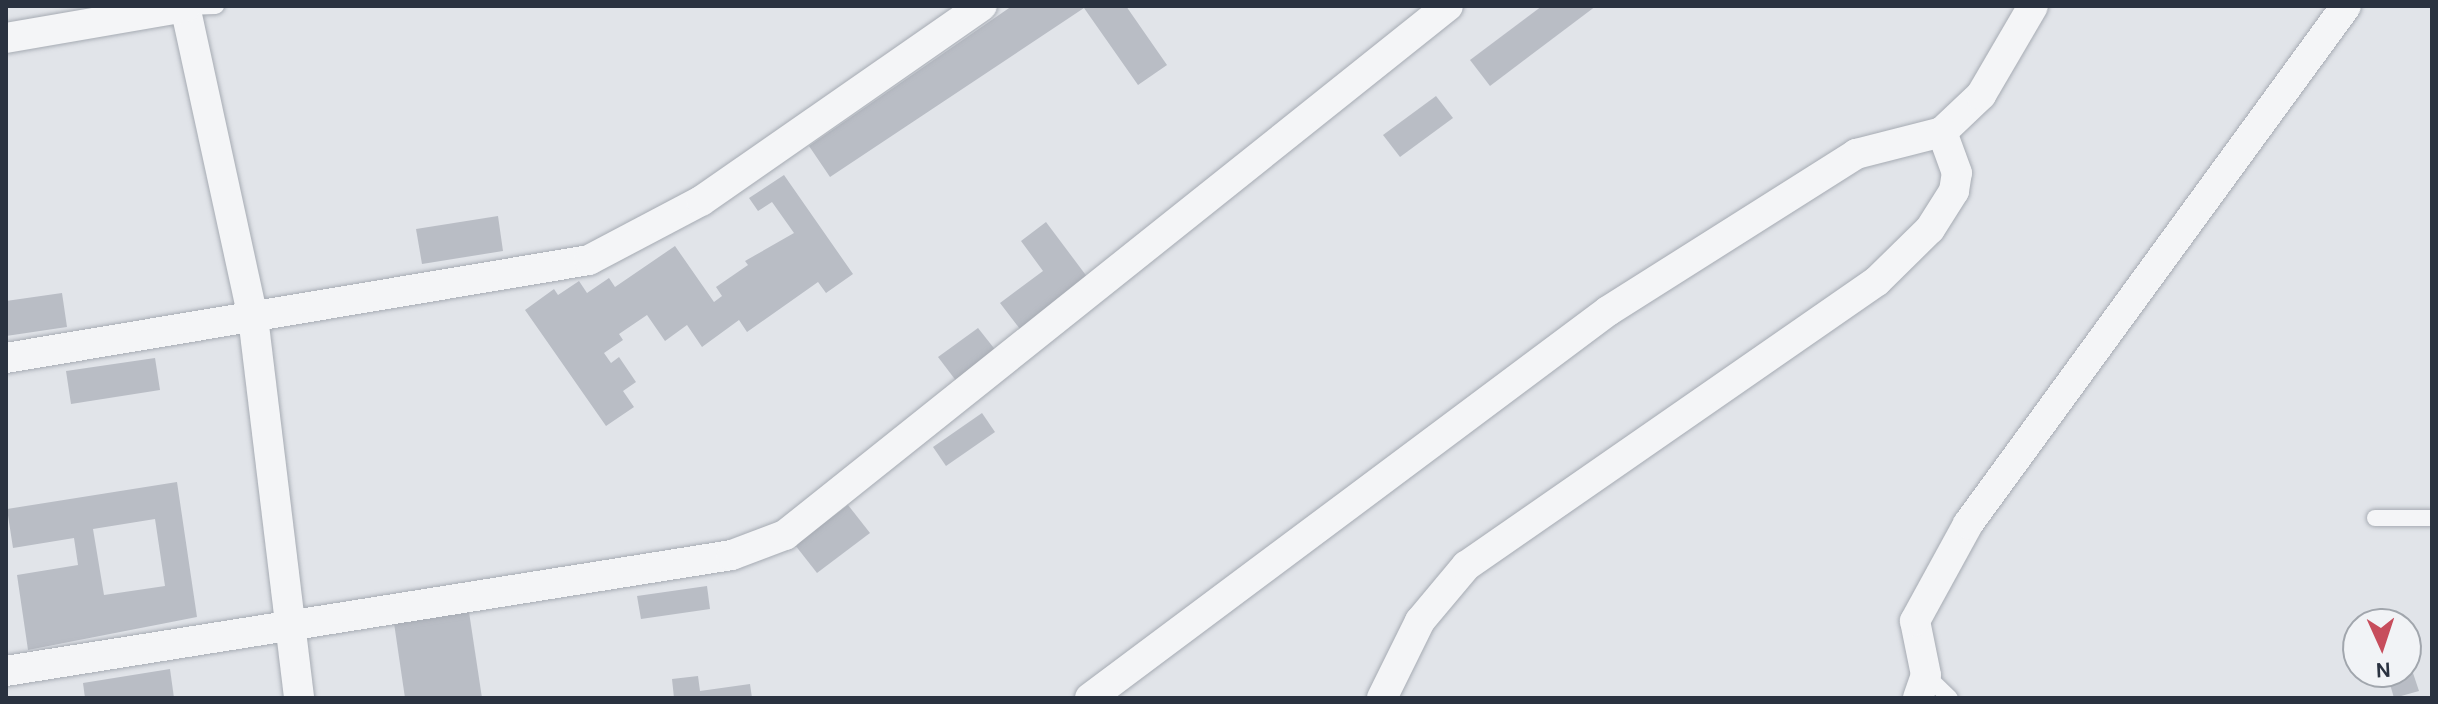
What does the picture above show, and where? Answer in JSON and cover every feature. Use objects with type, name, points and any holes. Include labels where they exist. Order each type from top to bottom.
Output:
[{"type":"street","points":[[6,358],[589,260],[701,201],[982,6]]},
{"type":"street","points":[[6,671],[290,623],[732,555],[785,535],[1448,6]]},
{"type":"street","points":[[1090,698],[1608,311],[1856,154],[1942,132],[1981,95],[2033,6]]},
{"type":"street","points":[[1922,686],[1915,621],[1968,524],[2346,6]]},
{"type":"street","points":[[6,38],[185,7],[253,317],[299,698]]},
{"type":"street","points":[[1382,698],[1420,621],[1466,566],[1877,281],[1930,229],[1954,191],[1957,173],[1942,132]]},
{"type":"lane","points":[[185,7],[216,6]]},
{"type":"lane","points":[[2375,518],[2432,518]]},
{"type":"lane","points":[[1922,686],[1950,698]]},
{"type":"building","points":[[1012,6],[1126,6],[1167,65],[1138,85],[1084,8],[830,177],[809,146]]},
{"type":"building","points":[[1542,6],[1596,6],[1490,86],[1470,60]]},
{"type":"building","points":[[1436,96],[1453,118],[1400,157],[1383,135]]},
{"type":"building","points":[[784,175],[853,274],[826,293],[818,282],[747,332],[739,320],[702,347],[687,325],[665,341],[647,315],[619,334],[623,340],[604,353],[611,363],[619,357],[636,382],[623,391],[634,407],[606,426],[525,310],[554,289],[558,295],[579,281],[587,293],[609,278],[615,287],[675,246],[714,302],[722,296],[716,287],[748,265],[745,261],[794,233],[772,202],[758,211],[749,198]]},
{"type":"building","points":[[498,216],[503,251],[422,264],[416,229]]},
{"type":"building","points":[[1046,222],[1091,282],[1023,333],[1000,303],[1043,271],[1021,241]]},
{"type":"building","points":[[62,293],[67,327],[6,336],[6,301]]},
{"type":"building","points":[[978,328],[997,352],[957,382],[938,357]]},
{"type":"building","points":[[155,358],[160,390],[71,404],[66,371]]},
{"type":"building","points":[[982,413],[995,432],[946,466],[933,447]]},
{"type":"building","points":[[177,482],[197,617],[28,650],[17,575],[78,565],[74,538],[13,548],[7,509]],"holes":[[[155,519],[165,586],[104,595],[93,529]]]},
{"type":"building","points":[[848,505],[870,533],[817,573],[795,545]]},
{"type":"building","points":[[707,586],[710,609],[641,619],[637,596]]},
{"type":"building","points":[[469,612],[482,698],[405,698],[394,623]]},
{"type":"building","points":[[170,669],[174,698],[85,698],[83,683]]},
{"type":"building","points":[[698,676],[700,691],[750,684],[752,698],[674,698],[672,679]]},
{"type":"building","points":[[2391,688],[2418,688],[2419,691],[2394,698]]}]
